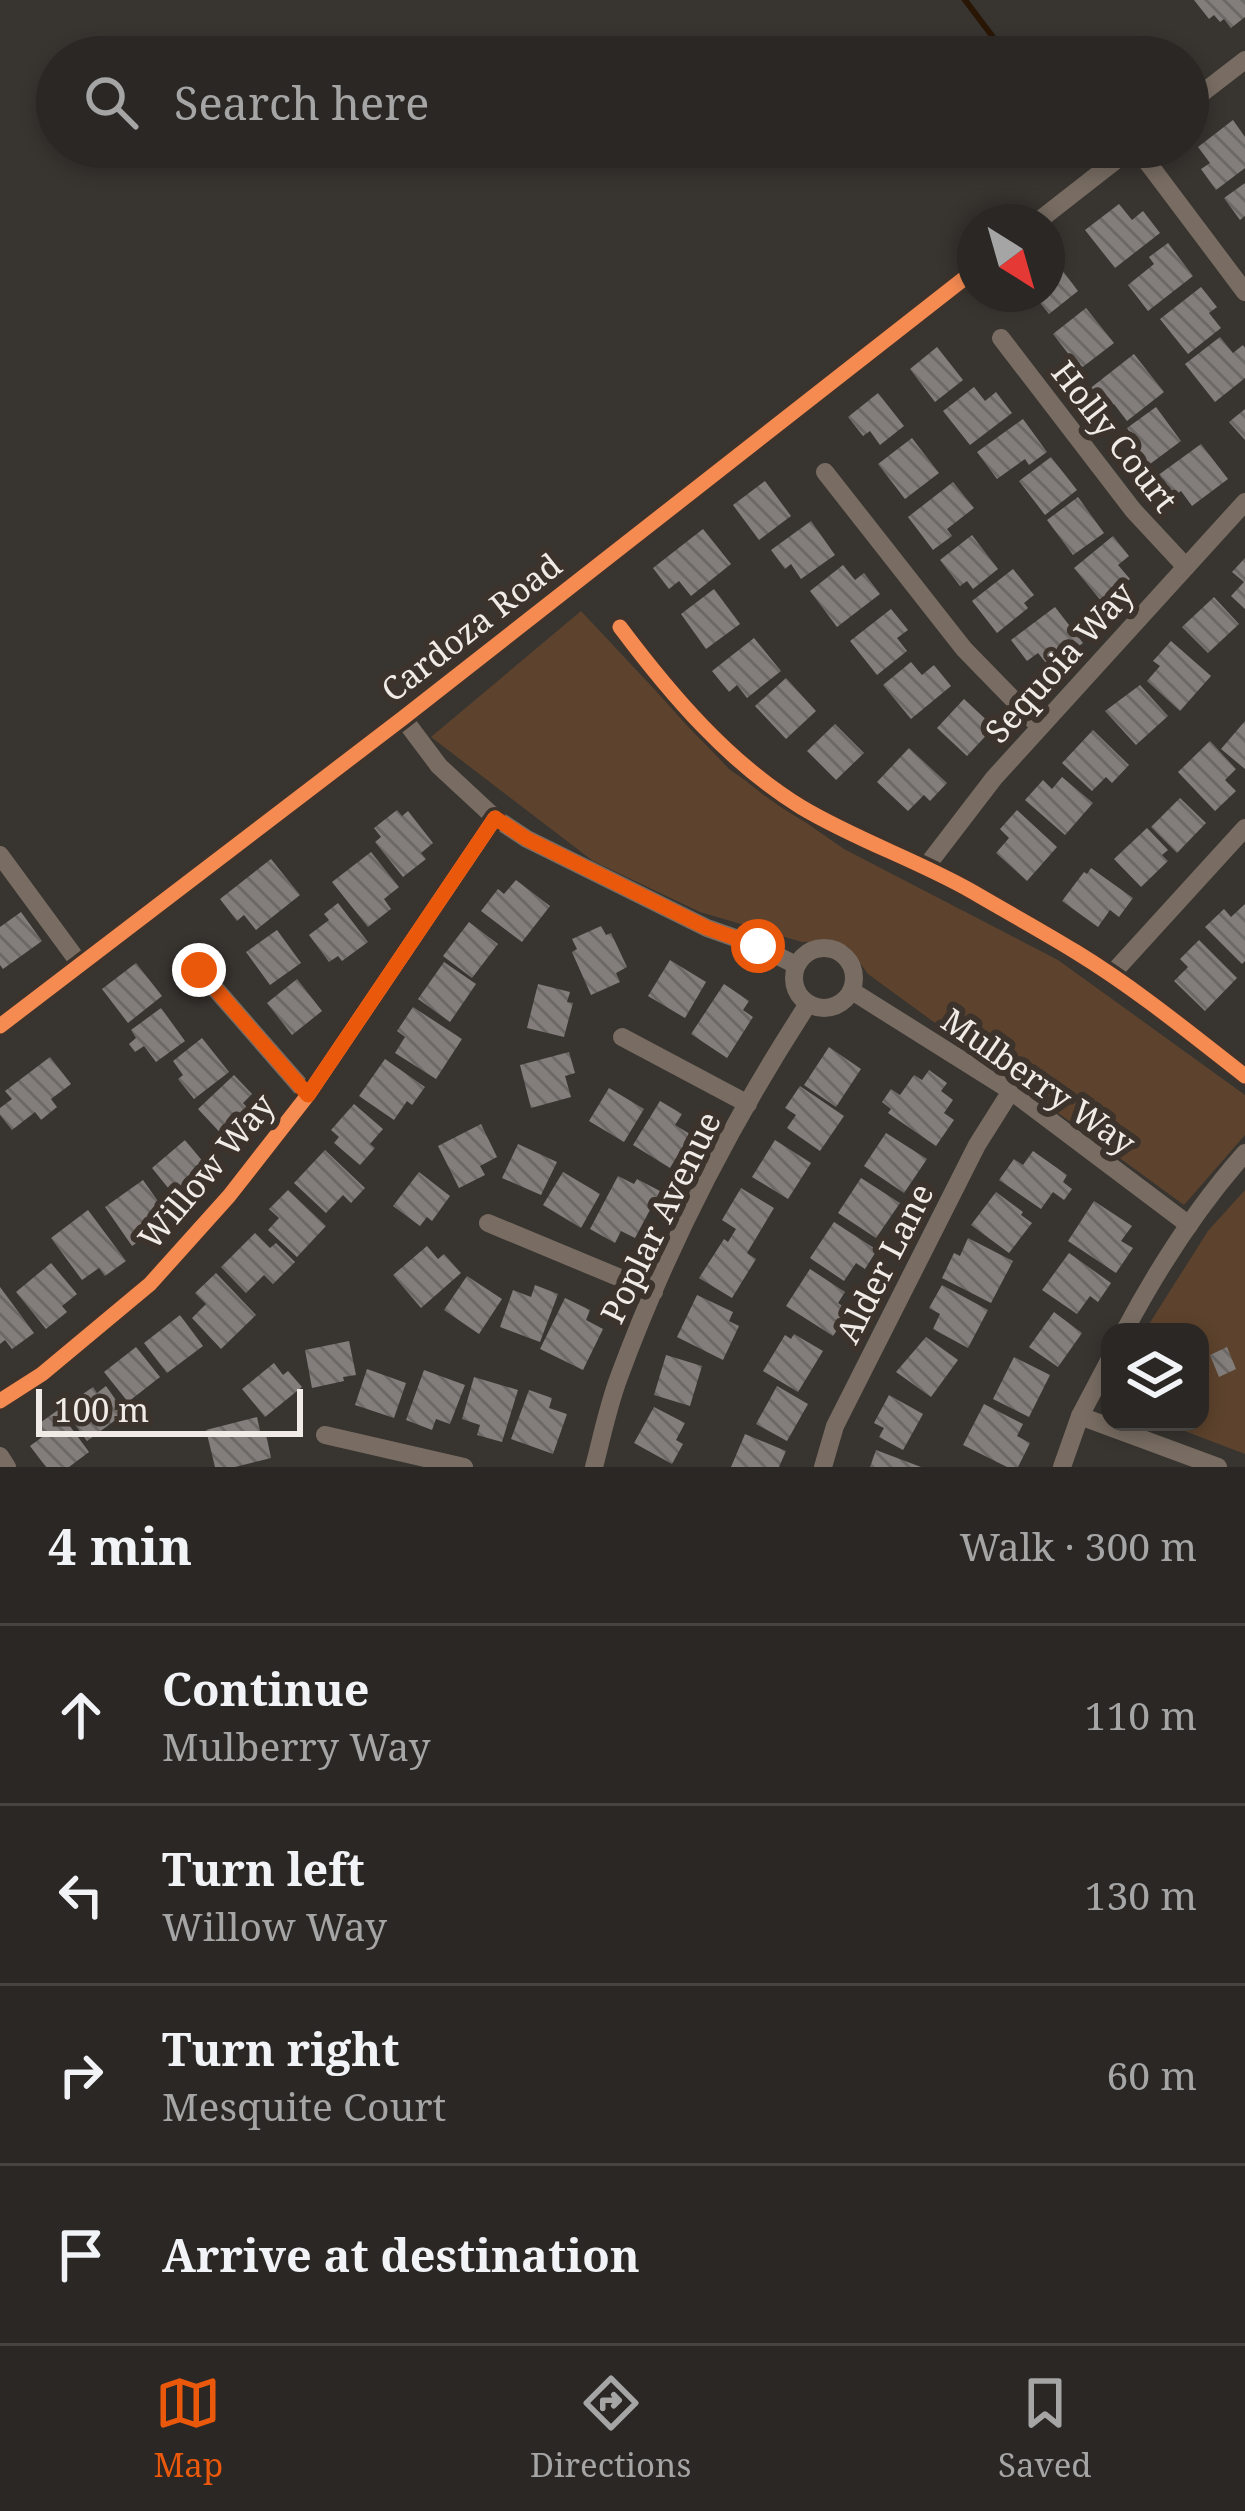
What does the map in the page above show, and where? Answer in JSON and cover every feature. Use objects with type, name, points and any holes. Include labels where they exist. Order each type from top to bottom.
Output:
[{"type":"street","points":[[1209,88],[1245,60]]},
{"type":"street","points":[[1060,204],[1107,168]]},
{"type":"street","points":[[1150,168],[1245,292]]},
{"type":"street","name":"Cardoza Road","points":[[0,1026],[957,284]]},
{"type":"street","name":"Holly Court","points":[[1000,338],[1133,510],[1186,567]]},
{"type":"street","points":[[825,472],[964,649],[1040,727]]},
{"type":"street","name":"Sequoia Way","points":[[925,868],[1040,727],[1245,502]]},
{"type":"street","points":[[620,627],[691,713],[764,781],[836,826],[966,888],[1079,954],[1245,1076]]},
{"type":"street","points":[[403,718],[440,766],[495,818],[527,839],[687,918],[796,965]]},
{"type":"street","name":"Willow Way","points":[[0,1401],[42,1374],[150,1284],[230,1196],[308,1095],[495,818]]},
{"type":"street","points":[[1111,976],[1245,829]]},
{"type":"street","points":[[0,856],[80,964]]},
{"type":"street","points":[[826,947],[842,953],[852,965],[852,991],[838,1005],[818,1008],[808,1004],[793,980],[796,965],[811,950],[826,947]]},
{"type":"street","points":[[199,970],[308,1095]]},
{"type":"street","name":"Mulberry Way","points":[[852,991],[1011,1091],[1189,1225]]},
{"type":"street","name":"Poplar Avenue","points":[[594,1467],[617,1381],[671,1247],[769,1065],[808,1004]]},
{"type":"street","points":[[622,1037],[748,1104]]},
{"type":"street","name":"Alder Lane","points":[[823,1467],[845,1406],[976,1145],[1011,1091]]},
{"type":"street","points":[[1129,1323],[1211,1191],[1245,1153]]},
{"type":"street","points":[[488,1223],[653,1292]]},
{"type":"street","points":[[1062,1467],[1101,1376]]},
{"type":"street","points":[[1080,1416],[1218,1467]]},
{"type":"street","points":[[325,1435],[464,1467]]},
{"type":"street","points":[[0,1456],[7,1467]]},
{"type":"shaded area","points":[[581,611],[729,769],[844,849],[1058,960],[1245,1095],[1245,1135],[1184,1205],[868,974],[848,947],[833,941],[802,942],[700,912],[593,861],[431,737]]},
{"type":"shaded area","points":[[1245,1190],[1245,1454],[1185,1431],[1209,1431],[1209,1323],[1150,1323],[1208,1231]]},
{"type":"building","points":[[1194,0],[1245,0],[1245,17],[1231,28],[1224,19],[1220,22],[1214,15],[1209,19]]},
{"type":"building","points":[[1233,120],[1245,137],[1245,168],[1216,190],[1201,169],[1209,168],[1209,139]]},
{"type":"building","points":[[1245,183],[1245,216],[1240,220],[1224,198]]},
{"type":"building","points":[[1119,204],[1132,220],[1143,211],[1160,233],[1115,268],[1085,230]]},
{"type":"building","points":[[1168,243],[1193,276],[1148,311],[1128,285],[1154,264],[1149,257]]},
{"type":"building","points":[[1065,274],[1078,291],[1065,301]]},
{"type":"building","points":[[1201,287],[1217,307],[1209,313],[1221,328],[1188,354],[1160,319]]},
{"type":"building","points":[[1086,308],[1114,343],[1080,369],[1053,334]]},
{"type":"building","points":[[1220,337],[1233,353],[1245,348],[1245,378],[1215,402],[1185,364]]},
{"type":"building","points":[[937,347],[963,380],[935,402],[910,369]]},
{"type":"building","points":[[1134,354],[1164,392],[1127,421],[1114,404],[1104,412],[1088,390]]},
{"type":"building","points":[[974,387],[985,401],[996,392],[1012,413],[970,445],[943,411]]},
{"type":"building","points":[[878,393],[904,426],[880,445],[870,431],[863,436],[848,417]]},
{"type":"building","points":[[1156,407],[1181,441],[1146,467],[1127,441],[1133,437],[1127,428]]},
{"type":"building","points":[[1245,409],[1245,440],[1229,422]]},
{"type":"building","points":[[1023,419],[1047,452],[1029,465],[1025,459],[997,479],[977,452]]},
{"type":"building","points":[[912,438],[939,473],[905,499],[878,464]]},
{"type":"building","points":[[1201,444],[1228,479],[1192,506],[1181,491],[1172,498],[1157,476]]},
{"type":"building","points":[[1051,457],[1077,490],[1045,515],[1019,481]]},
{"type":"building","points":[[765,481],[791,516],[759,540],[733,505]]},
{"type":"building","points":[[953,482],[974,508],[947,529],[952,536],[933,550],[908,517]]},
{"type":"building","points":[[1078,497],[1104,533],[1073,555],[1047,520]]},
{"type":"building","points":[[811,521],[835,555],[801,579],[791,564],[785,569],[771,550]]},
{"type":"building","points":[[703,529],[731,564],[691,596],[679,581],[669,589],[653,568]]},
{"type":"building","points":[[972,535],[998,569],[973,589],[967,581],[960,586],[940,560]]},
{"type":"building","points":[[1113,536],[1129,556],[1118,565],[1130,579],[1102,602],[1074,568]]},
{"type":"building","points":[[1245,558],[1245,609],[1231,596],[1244,582],[1232,572]]},
{"type":"building","points":[[843,565],[855,580],[864,573],[880,594],[837,627],[810,591]]},
{"type":"building","points":[[1013,569],[1034,595],[1024,603],[1028,608],[997,633],[972,601]]},
{"type":"building","points":[[714,589],[740,624],[706,649],[681,614]]},
{"type":"building","points":[[1214,597],[1239,624],[1208,653],[1182,627]]},
{"type":"building","points":[[1055,607],[1083,643],[1050,668],[1038,653],[1027,661],[1011,640]]},
{"type":"building","points":[[891,609],[908,630],[897,638],[907,651],[877,675],[850,641]]},
{"type":"building","points":[[754,638],[781,671],[747,698],[737,685],[729,692],[712,671]]},
{"type":"building","points":[[1171,641],[1211,676],[1180,711],[1147,681],[1160,666],[1153,661]]},
{"type":"building","points":[[911,662],[922,675],[934,665],[951,686],[911,719],[883,685]]},
{"type":"building","points":[[786,678],[816,711],[786,739],[755,706]]},
{"type":"building","points":[[1140,685],[1168,716],[1136,745],[1105,711]]},
{"type":"building","points":[[964,699],[994,727],[967,756],[937,728]]},
{"type":"building","points":[[1245,721],[1245,769],[1221,749]]},
{"type":"building","points":[[835,724],[864,753],[836,780],[807,751]]},
{"type":"building","points":[[1093,730],[1129,765],[1112,783],[1106,777],[1092,791],[1062,763]]},
{"type":"building","points":[[1210,741],[1236,769],[1225,780],[1236,791],[1215,811],[1178,772]]},
{"type":"building","points":[[909,748],[947,783],[930,801],[924,795],[908,811],[877,782]]},
{"type":"building","points":[[1062,777],[1093,803],[1065,835],[1025,800],[1043,780],[1052,789]]},
{"type":"building","points":[[1180,798],[1206,823],[1177,853],[1151,827]]},
{"type":"building","points":[[397,810],[402,816],[408,811],[433,843],[421,853],[426,859],[403,877],[375,842],[381,837],[374,828]]},
{"type":"building","points":[[1017,810],[1057,847],[1027,881],[996,853],[1009,838],[1000,829]]},
{"type":"building","points":[[1147,828],[1168,850],[1162,855],[1168,861],[1141,887],[1114,859]]},
{"type":"building","points":[[371,852],[399,887],[384,899],[391,909],[368,927],[332,882]]},
{"type":"building","points":[[271,859],[300,895],[256,930],[244,915],[237,921],[220,899]]},
{"type":"building","points":[[1091,868],[1133,898],[1119,917],[1110,910],[1098,927],[1062,901]]},
{"type":"building","points":[[516,880],[550,906],[522,942],[481,911],[498,889],[504,894]]},
{"type":"building","points":[[338,903],[368,942],[342,961],[338,956],[329,962],[309,935],[329,920],[324,914]]},
{"type":"building","points":[[1245,904],[1242,964],[1205,927],[1224,909],[1231,917]]},
{"type":"building","points":[[21,912],[42,941],[3,969],[0,927]]},
{"type":"building","points":[[469,922],[498,944],[472,978],[443,956]]},
{"type":"building","points":[[601,926],[606,935],[611,933],[627,967],[616,973],[620,982],[591,995],[572,952],[577,949],[572,939]]},
{"type":"building","points":[[277,930],[301,963],[270,985],[246,952]]},
{"type":"building","points":[[1199,940],[1237,978],[1205,1011],[1174,981],[1188,967],[1180,959]]},
{"type":"building","points":[[670,960],[706,982],[685,1018],[648,996]]},
{"type":"building","points":[[444,962],[476,984],[450,1022],[418,999]]},
{"type":"building","points":[[136,963],[162,996],[128,1023],[102,989]]},
{"type":"building","points":[[297,979],[322,1011],[292,1035],[267,1003]]},
{"type":"building","points":[[538,984],[570,992],[567,1002],[573,1003],[564,1037],[527,1028]]},
{"type":"building","points":[[724,984],[749,1001],[743,1010],[753,1017],[727,1058],[691,1034]]},
{"type":"building","points":[[413,1007],[462,1039],[436,1079],[395,1053],[405,1037],[397,1031]]},
{"type":"building","points":[[161,1008],[185,1041],[156,1062],[144,1046],[135,1052],[129,1044],[136,1038],[131,1030]]},
{"type":"building","points":[[202,1038],[229,1072],[194,1099],[178,1079],[183,1075],[173,1061]]},
{"type":"building","points":[[829,1047],[861,1069],[836,1107],[804,1085]]},
{"type":"building","points":[[569,1052],[575,1073],[565,1076],[571,1097],[531,1108],[520,1065]]},
{"type":"building","points":[[50,1057],[71,1084],[51,1099],[57,1107],[41,1120],[35,1112],[12,1130],[0,1115],[0,1108],[12,1099],[5,1091]]},
{"type":"building","points":[[385,1059],[425,1087],[394,1120],[359,1096]]},
{"type":"building","points":[[929,1070],[947,1083],[941,1091],[953,1100],[944,1113],[954,1120],[936,1146],[888,1113],[891,1109],[882,1102],[891,1089],[900,1095],[914,1075],[922,1080]]},
{"type":"building","points":[[234,1075],[252,1094],[243,1103],[255,1116],[228,1141],[198,1109]]},
{"type":"building","points":[[800,1086],[844,1116],[820,1151],[787,1128],[796,1115],[785,1108]]},
{"type":"building","points":[[609,1088],[644,1109],[624,1142],[589,1121]]},
{"type":"building","points":[[660,1101],[682,1114],[675,1125],[690,1134],[670,1168],[633,1145]]},
{"type":"building","points":[[354,1104],[383,1129],[360,1165],[334,1143],[339,1137],[331,1130]]},
{"type":"building","points":[[481,1124],[497,1157],[480,1166],[485,1175],[459,1188],[438,1146]]},
{"type":"building","points":[[886,1133],[927,1159],[904,1193],[864,1166]]},
{"type":"building","points":[[185,1140],[209,1169],[173,1194],[152,1168]]},
{"type":"building","points":[[775,1140],[811,1163],[788,1199],[752,1177]]},
{"type":"building","points":[[518,1144],[557,1162],[541,1195],[502,1178]]},
{"type":"building","points":[[325,1150],[365,1188],[351,1203],[343,1195],[326,1213],[294,1183]]},
{"type":"building","points":[[1033,1151],[1067,1175],[1063,1182],[1072,1189],[1064,1200],[1053,1192],[1041,1209],[999,1180],[1014,1159],[1023,1165]]},
{"type":"building","points":[[419,1172],[450,1196],[432,1221],[427,1217],[420,1226],[393,1206]]},
{"type":"building","points":[[563,1172],[600,1194],[581,1228],[543,1205]]},
{"type":"building","points":[[618,1176],[660,1191],[635,1238],[621,1231],[615,1243],[590,1229]]},
{"type":"building","points":[[861,1178],[900,1203],[876,1238],[838,1213]]},
{"type":"building","points":[[143,1180],[165,1211],[150,1222],[155,1230],[132,1246],[105,1207]]},
{"type":"building","points":[[741,1188],[774,1208],[747,1253],[756,1259],[732,1298],[699,1278],[736,1229],[722,1220]]},
{"type":"building","points":[[288,1190],[326,1226],[297,1257],[268,1230],[279,1218],[269,1209]]},
{"type":"building","points":[[996,1192],[1032,1223],[1009,1253],[971,1225]]},
{"type":"building","points":[[1094,1201],[1132,1226],[1121,1241],[1133,1248],[1116,1273],[1068,1241]]},
{"type":"building","points":[[88,1210],[126,1261],[105,1276],[99,1268],[82,1280],[51,1238]]},
{"type":"building","points":[[834,1222],[877,1250],[865,1269],[856,1263],[844,1281],[810,1258]]},
{"type":"building","points":[[255,1233],[270,1248],[276,1243],[295,1262],[273,1284],[264,1275],[246,1293],[221,1267]]},
{"type":"building","points":[[968,1238],[1013,1261],[991,1303],[942,1278]]},
{"type":"building","points":[[427,1246],[438,1259],[444,1254],[461,1273],[421,1308],[393,1275]]},
{"type":"building","points":[[1069,1253],[1111,1283],[1098,1302],[1090,1296],[1077,1314],[1042,1290]]},
{"type":"building","points":[[51,1263],[77,1294],[62,1306],[67,1312],[46,1329],[16,1292]]},
{"type":"building","points":[[810,1269],[845,1292],[838,1303],[850,1311],[833,1336],[786,1306]]},
{"type":"building","points":[[216,1273],[256,1315],[221,1349],[192,1318],[206,1304],[195,1293]]},
{"type":"building","points":[[467,1276],[502,1299],[479,1334],[444,1310]]},
{"type":"building","points":[[535,1285],[558,1294],[540,1342],[500,1327],[513,1290],[531,1297]]},
{"type":"building","points":[[942,1285],[988,1310],[968,1348],[933,1329],[940,1314],[929,1308]]},
{"type":"building","points":[[0,1287],[34,1333],[12,1349],[5,1340],[0,1344]]},
{"type":"building","points":[[697,1295],[733,1312],[729,1321],[739,1326],[723,1360],[677,1337]]},
{"type":"building","points":[[565,1298],[590,1310],[586,1320],[603,1329],[583,1370],[540,1349]]},
{"type":"building","points":[[1054,1312],[1082,1333],[1058,1367],[1029,1347]]},
{"type":"building","points":[[180,1315],[203,1346],[167,1373],[144,1343]]},
{"type":"building","points":[[794,1334],[823,1351],[798,1392],[763,1371],[785,1335],[791,1339]]},
{"type":"building","points":[[926,1337],[958,1360],[931,1397],[896,1372]]},
{"type":"building","points":[[349,1341],[356,1375],[312,1388],[305,1350]]},
{"type":"building","points":[[136,1347],[160,1377],[128,1402],[104,1372]]},
{"type":"building","points":[[1227,1347],[1236,1369],[1219,1377],[1210,1355]]},
{"type":"building","points":[[666,1355],[702,1366],[690,1406],[654,1395]]},
{"type":"building","points":[[1014,1357],[1050,1375],[1029,1417],[993,1399]]},
{"type":"building","points":[[274,1363],[302,1387],[265,1417],[242,1389]]},
{"type":"building","points":[[367,1369],[406,1383],[394,1418],[355,1405]]},
{"type":"building","points":[[424,1370],[465,1385],[450,1424],[436,1419],[432,1430],[406,1420]]},
{"type":"building","points":[[474,1377],[518,1390],[502,1442],[477,1435],[480,1425],[462,1419]]},
{"type":"building","points":[[106,1386],[125,1413],[87,1441],[63,1408],[93,1387],[97,1393]]},
{"type":"building","points":[[777,1386],[808,1404],[787,1441],[756,1424]]},
{"type":"building","points":[[529,1390],[552,1398],[549,1408],[567,1414],[553,1454],[511,1439]]},
{"type":"building","points":[[889,1395],[923,1414],[903,1450],[879,1437],[884,1428],[874,1423]]},
{"type":"building","points":[[984,1404],[1023,1424],[1017,1436],[1030,1443],[1018,1467],[1007,1467],[963,1445]]},
{"type":"building","points":[[654,1407],[685,1423],[676,1440],[683,1444],[672,1464],[634,1443]]},
{"type":"building","points":[[58,1410],[89,1452],[69,1467],[46,1467],[30,1446],[45,1435],[37,1425]]},
{"type":"building","points":[[257,1417],[271,1458],[215,1467],[206,1430]]},
{"type":"building","points":[[745,1434],[786,1451],[779,1467],[731,1467]]},
{"type":"building","points":[[876,1450],[921,1467],[870,1467]]},
{"type":"waterway","points":[[965,0],[992,36]]},
{"type":"cycle path","points":[[0,1026],[957,284]]},
{"type":"cycle path","points":[[620,627],[702,726],[774,789],[822,819],[952,881],[1076,952],[1245,1076]]},
{"type":"cycle path","points":[[0,1401],[42,1374],[150,1284],[229,1196],[308,1095],[495,818]]},
{"type":"route","points":[[199,970],[308,1095],[495,818],[527,839],[707,928],[758,946]]}]
